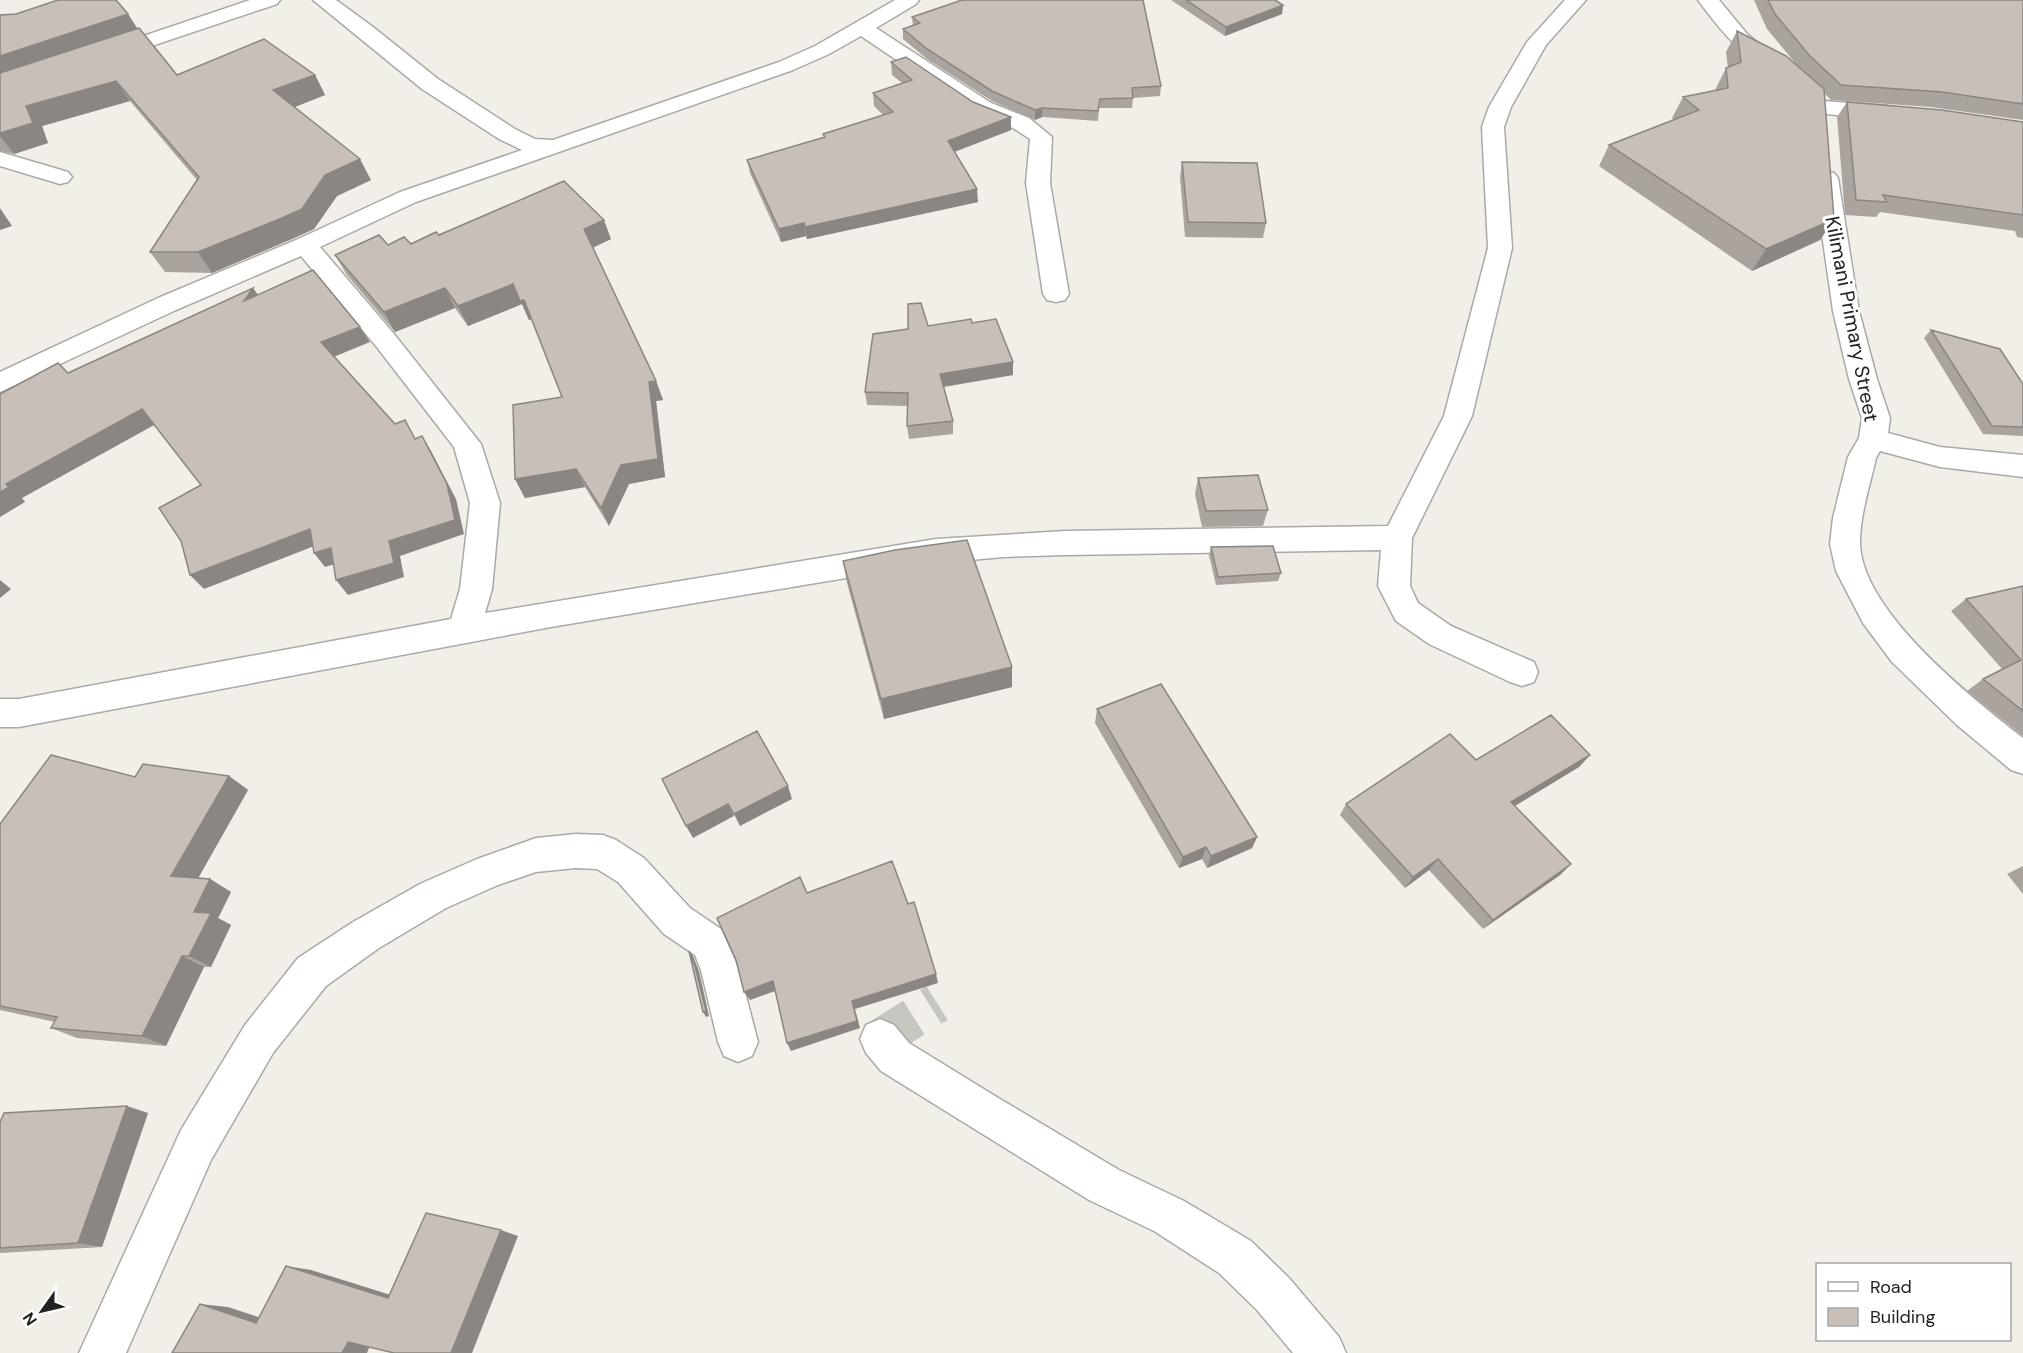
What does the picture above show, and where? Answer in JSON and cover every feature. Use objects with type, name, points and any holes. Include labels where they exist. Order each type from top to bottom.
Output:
[{"type":"street","points":[[91,60],[270,0]]},
{"type":"street","points":[[323,0],[366,31],[430,84],[507,134],[531,146],[555,147]]},
{"type":"street","points":[[0,383],[167,304],[305,245],[408,197],[786,66],[822,50],[909,0]]},
{"type":"street","points":[[1522,672],[1440,635],[1407,612],[1394,586],[1397,538],[1458,416],[1500,248],[1493,127],[1500,107],[1537,42],[1576,0]]},
{"type":"street","points":[[1708,0],[1741,39],[1815,112],[1907,114]]},
{"type":"street","points":[[861,27],[983,108],[1021,123],[1041,137],[1038,183],[1056,294]]},
{"type":"street","name":"Kilimani Primary Street","points":[[1815,112],[1846,311],[1863,379],[1876,418],[1873,439],[1862,457],[1848,518],[1845,544],[1851,571],[1874,614],[1903,652],[1969,716],[2023,759]]},
{"type":"street","points":[[0,159],[60,177]]},
{"type":"street","points":[[305,245],[385,340],[467,444],[484,503],[476,589],[464,630]]},
{"type":"street","points":[[1873,439],[1940,457],[2023,466]]},
{"type":"street","points":[[0,713],[31,711],[464,630],[936,551],[1065,543],[1397,538]]},
{"type":"street","points":[[102,1353],[196,1145],[259,1039],[312,972],[366,935],[433,896],[490,871],[536,855],[576,850],[603,852],[631,870],[677,921],[708,942],[720,969],[738,1042]]},
{"type":"street","points":[[880,1039],[895,1057],[980,1111],[1104,1185],[1169,1216],[1235,1257],[1273,1294],[1323,1353]]},
{"type":"building","points":[[58,0],[116,0],[128,14],[0,56],[0,15],[16,14]]},
{"type":"building","points":[[962,0],[1143,0],[1161,86],[1132,88],[1133,98],[1100,99],[1098,111],[1042,108],[1035,110],[992,91],[927,49],[903,29],[920,23],[912,17]]},
{"type":"building","points":[[1186,0],[1275,0],[1283,5],[1226,27]]},
{"type":"building","points":[[1768,0],[2023,0],[2023,104],[1942,92],[1841,85],[1809,55],[1775,14]]},
{"type":"building","points":[[139,28],[177,75],[264,39],[315,75],[273,90],[360,159],[325,175],[302,209],[282,218],[198,252],[150,252],[199,177],[116,81],[26,106],[33,123],[0,133],[0,73]]},
{"type":"building","points":[[1737,31],[1786,56],[1824,89],[1834,219],[1766,249],[1609,145],[1699,110],[1683,97],[1728,88],[1726,68],[1741,62]]},
{"type":"building","points":[[906,57],[973,102],[1011,117],[948,141],[977,189],[805,227],[804,223],[779,229],[747,160],[825,137],[823,134],[893,112],[873,93],[912,80],[891,62]]},
{"type":"building","points":[[1847,102],[1942,110],[2023,122],[2023,215],[1883,195],[1887,202],[1856,200]]},
{"type":"building","points":[[1182,162],[1257,163],[1266,223],[1188,222]]},
{"type":"building","points":[[564,181],[604,220],[584,229],[656,381],[649,382],[658,459],[621,465],[601,508],[576,469],[515,479],[513,405],[562,397],[524,300],[520,301],[513,284],[458,306],[445,288],[384,312],[335,255],[379,235],[388,245],[404,237],[411,244],[436,232],[439,235]]},
{"type":"building","points":[[313,270],[360,327],[321,342],[395,424],[405,420],[415,439],[422,436],[447,484],[455,520],[389,541],[394,563],[336,580],[331,548],[314,553],[310,529],[190,575],[181,541],[159,508],[201,485],[142,409],[6,484],[9,487],[0,492],[0,394],[58,363],[68,373],[253,288],[244,301]]},
{"type":"building","points":[[921,303],[928,326],[971,319],[972,323],[996,319],[1013,362],[940,374],[953,421],[907,426],[908,393],[865,392],[873,334],[908,329],[908,304]]},
{"type":"building","points":[[1931,330],[2000,349],[2023,384],[2023,427],[1992,426]]},
{"type":"building","points":[[1258,475],[1268,510],[1206,511],[1198,478]]},
{"type":"building","points":[[967,540],[1012,667],[881,699],[843,561],[895,550]]},
{"type":"building","points":[[1273,546],[1281,573],[1218,577],[1211,547]]},
{"type":"building","points":[[2023,586],[2023,711],[1983,679],[2021,660],[1966,599]]},
{"type":"building","points":[[1161,684],[1257,837],[1211,856],[1206,847],[1183,857],[1097,709]]},
{"type":"building","points":[[1551,715],[1590,755],[1511,802],[1571,864],[1493,920],[1438,859],[1413,877],[1346,804],[1450,734],[1476,760]]},
{"type":"building","points":[[757,731],[788,786],[734,814],[728,804],[686,826],[662,779]]},
{"type":"building","points":[[51,755],[135,777],[143,764],[229,776],[171,876],[210,879],[194,912],[211,913],[189,956],[182,956],[142,1036],[51,1028],[57,1017],[0,1006],[0,824]]},
{"type":"building","points":[[892,861],[908,904],[914,902],[936,974],[852,1001],[857,1021],[787,1043],[773,981],[744,992],[736,960],[717,918],[800,877],[807,893]]},
{"type":"building","points":[[689,951],[706,1011],[703,1012]]},
{"type":"building","points":[[127,1106],[78,1243],[0,1248],[0,1122],[4,1113]]},
{"type":"building","points":[[426,1213],[501,1230],[451,1353],[394,1353],[348,1342],[342,1353],[172,1353],[200,1304],[256,1323],[286,1266],[388,1298]]},
{"type":"tunnel","points":[[880,1039],[937,1003]]}]
